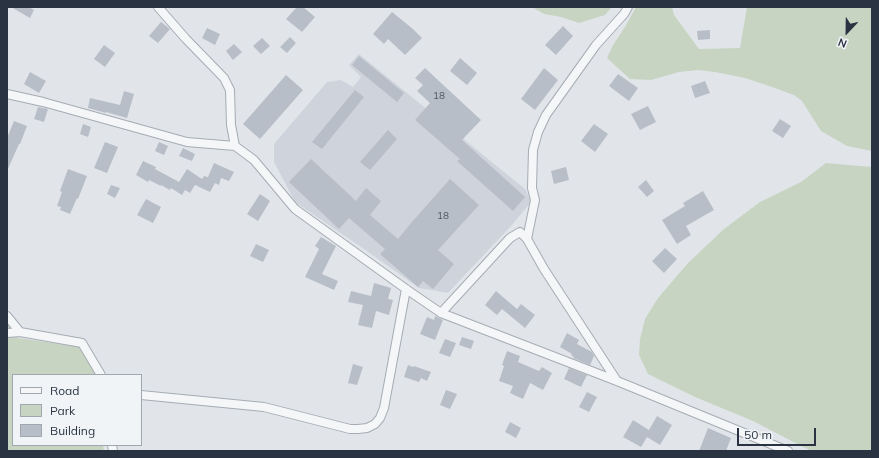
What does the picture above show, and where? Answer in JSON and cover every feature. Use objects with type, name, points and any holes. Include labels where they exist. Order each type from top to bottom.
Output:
[{"type":"street","points":[[158,7],[186,39],[224,78],[230,90],[231,125],[236,146]]},
{"type":"street","points":[[527,239],[535,200],[532,188],[533,150],[538,132],[546,116],[596,45],[624,14],[628,7]]},
{"type":"street","points":[[7,94],[43,102],[187,142],[236,146],[254,160],[295,210],[441,313],[617,381],[788,451]]},
{"type":"street","points":[[441,313],[510,238],[520,232],[527,239],[544,269],[617,381]]},
{"type":"street","points":[[142,394],[264,407],[350,429],[358,430],[367,428],[380,418],[384,408],[406,289]]},
{"type":"street","points":[[7,316],[20,332]]},
{"type":"street","points":[[7,333],[20,332],[82,343],[100,374]]},
{"type":"shaded area","points":[[359,54],[525,189],[531,202],[512,225],[448,293],[419,288],[295,202],[274,162],[274,144],[327,82],[341,80],[353,87],[361,77],[349,65]]},
{"type":"green space","points":[[532,7],[612,7],[605,15],[579,23],[561,17],[544,14]]},
{"type":"green space","points":[[636,7],[672,7],[674,15],[699,49],[740,48],[747,7],[872,7],[872,151],[847,146],[821,131],[802,101],[794,95],[745,78],[698,70],[679,72],[651,80],[630,79],[607,58],[613,45]]},
{"type":"green space","points":[[826,163],[872,167],[872,451],[811,451],[753,421],[695,397],[648,374],[639,355],[640,339],[645,319],[658,298],[688,263],[724,229],[760,202],[801,182]]},
{"type":"green space","points":[[7,323],[18,338],[80,347],[95,374],[12,374],[12,446],[103,446],[104,451],[7,451]]},
{"type":"building","points":[[11,7],[29,7],[34,10],[30,18]]},
{"type":"building","points":[[297,7],[303,7],[315,17],[302,32],[286,19]]},
{"type":"building","points":[[392,12],[422,38],[405,55],[388,39],[384,44],[373,34]]},
{"type":"building","points":[[161,22],[170,29],[158,43],[149,36]]},
{"type":"building","points":[[563,26],[573,36],[556,55],[545,45]]},
{"type":"building","points":[[207,28],[220,34],[215,45],[202,38]]},
{"type":"building","points":[[710,30],[710,39],[698,40],[697,31]]},
{"type":"building","points":[[290,37],[296,43],[287,53],[280,47]]},
{"type":"building","points":[[262,38],[270,46],[261,54],[253,46]]},
{"type":"building","points":[[234,44],[242,52],[233,60],[226,51]]},
{"type":"building","points":[[104,45],[115,53],[105,67],[94,59]]},
{"type":"building","points":[[359,56],[404,93],[397,102],[352,65]]},
{"type":"building","points":[[460,58],[477,73],[467,85],[450,71]]},
{"type":"building","points":[[425,68],[481,120],[462,140],[525,197],[513,211],[457,161],[460,159],[415,120],[430,103],[417,91],[423,85],[415,78]]},
{"type":"building","points":[[544,68],[558,80],[535,110],[521,99]]},
{"type":"building","points":[[30,72],[46,81],[39,93],[24,84]]},
{"type":"building","points":[[618,74],[638,88],[629,101],[609,86]]},
{"type":"building","points":[[286,75],[303,90],[260,139],[243,124]]},
{"type":"building","points":[[705,81],[710,93],[695,98],[691,86]]},
{"type":"building","points":[[355,90],[364,97],[322,149],[312,142]]},
{"type":"building","points":[[124,91],[134,94],[127,118],[88,108],[90,98],[120,105]]},
{"type":"building","points":[[648,106],[656,122],[640,130],[631,114]]},
{"type":"building","points":[[38,107],[48,109],[44,122],[34,119]]},
{"type":"building","points":[[780,119],[791,126],[783,138],[772,131]]},
{"type":"building","points":[[14,121],[27,126],[7,171],[7,138]]},
{"type":"building","points":[[83,124],[91,127],[88,137],[80,134]]},
{"type":"building","points":[[594,124],[608,134],[595,152],[581,141]]},
{"type":"building","points":[[388,130],[397,139],[370,170],[360,162]]},
{"type":"building","points":[[105,142],[118,147],[107,173],[94,168]]},
{"type":"building","points":[[159,142],[168,146],[164,155],[155,151]]},
{"type":"building","points":[[183,148],[195,154],[192,161],[179,156]]},
{"type":"building","points":[[311,159],[356,201],[366,188],[381,201],[370,215],[398,239],[450,179],[479,205],[438,250],[454,264],[433,289],[423,281],[418,287],[380,254],[385,249],[349,218],[339,229],[289,182]]},
{"type":"building","points":[[143,161],[156,167],[155,169],[179,182],[187,169],[202,179],[204,176],[208,177],[214,163],[234,172],[229,181],[221,178],[219,185],[215,183],[210,192],[195,185],[190,193],[185,190],[182,195],[171,188],[170,190],[149,180],[148,182],[136,175]]},
{"type":"building","points":[[566,167],[569,180],[554,184],[551,171]]},
{"type":"building","points":[[68,169],[87,176],[70,214],[60,210],[61,207],[57,206],[62,192],[60,191]]},
{"type":"building","points":[[646,180],[654,191],[647,197],[638,187]]},
{"type":"building","points":[[111,185],[120,188],[115,198],[107,194]]},
{"type":"building","points":[[703,191],[714,210],[686,226],[691,235],[677,244],[662,220],[685,206],[683,203]]},
{"type":"building","points":[[260,194],[270,201],[258,221],[247,214]]},
{"type":"building","points":[[146,199],[161,207],[153,223],[137,215]]},
{"type":"building","points":[[321,237],[336,246],[322,274],[338,281],[334,290],[305,277],[319,249],[315,246]]},
{"type":"building","points":[[256,244],[269,250],[263,262],[250,256]]},
{"type":"building","points":[[665,248],[677,259],[664,273],[652,261]]},
{"type":"building","points":[[374,283],[391,288],[388,299],[393,300],[389,315],[376,311],[372,328],[358,325],[363,305],[348,302],[351,291],[371,296]]},
{"type":"building","points":[[496,291],[517,309],[521,304],[535,315],[525,328],[502,309],[497,315],[485,305]]},
{"type":"building","points":[[435,316],[443,320],[435,340],[420,334],[427,317],[434,320]]},
{"type":"building","points":[[567,333],[579,340],[577,344],[592,352],[594,356],[590,365],[573,358],[574,357],[571,355],[572,354],[560,347]]},
{"type":"building","points":[[462,337],[474,341],[471,349],[459,345]]},
{"type":"building","points":[[445,339],[456,343],[450,357],[439,353]]},
{"type":"building","points":[[507,351],[520,356],[518,362],[539,371],[542,367],[552,373],[543,390],[530,383],[523,399],[510,393],[513,386],[499,381],[504,366],[502,365]]},
{"type":"building","points":[[353,364],[363,367],[357,385],[348,383]]},
{"type":"building","points":[[408,365],[431,372],[427,381],[421,378],[419,382],[404,377]]},
{"type":"building","points":[[569,368],[587,375],[581,387],[564,379]]},
{"type":"building","points":[[446,390],[457,394],[450,409],[440,405]]},
{"type":"building","points":[[587,392],[597,397],[589,412],[579,407]]},
{"type":"building","points":[[657,416],[672,425],[660,445],[647,437],[641,447],[623,437],[633,420],[649,430]]},
{"type":"building","points":[[510,422],[521,428],[516,438],[505,432]]},
{"type":"building","points":[[708,428],[731,438],[726,451],[699,451]]}]
